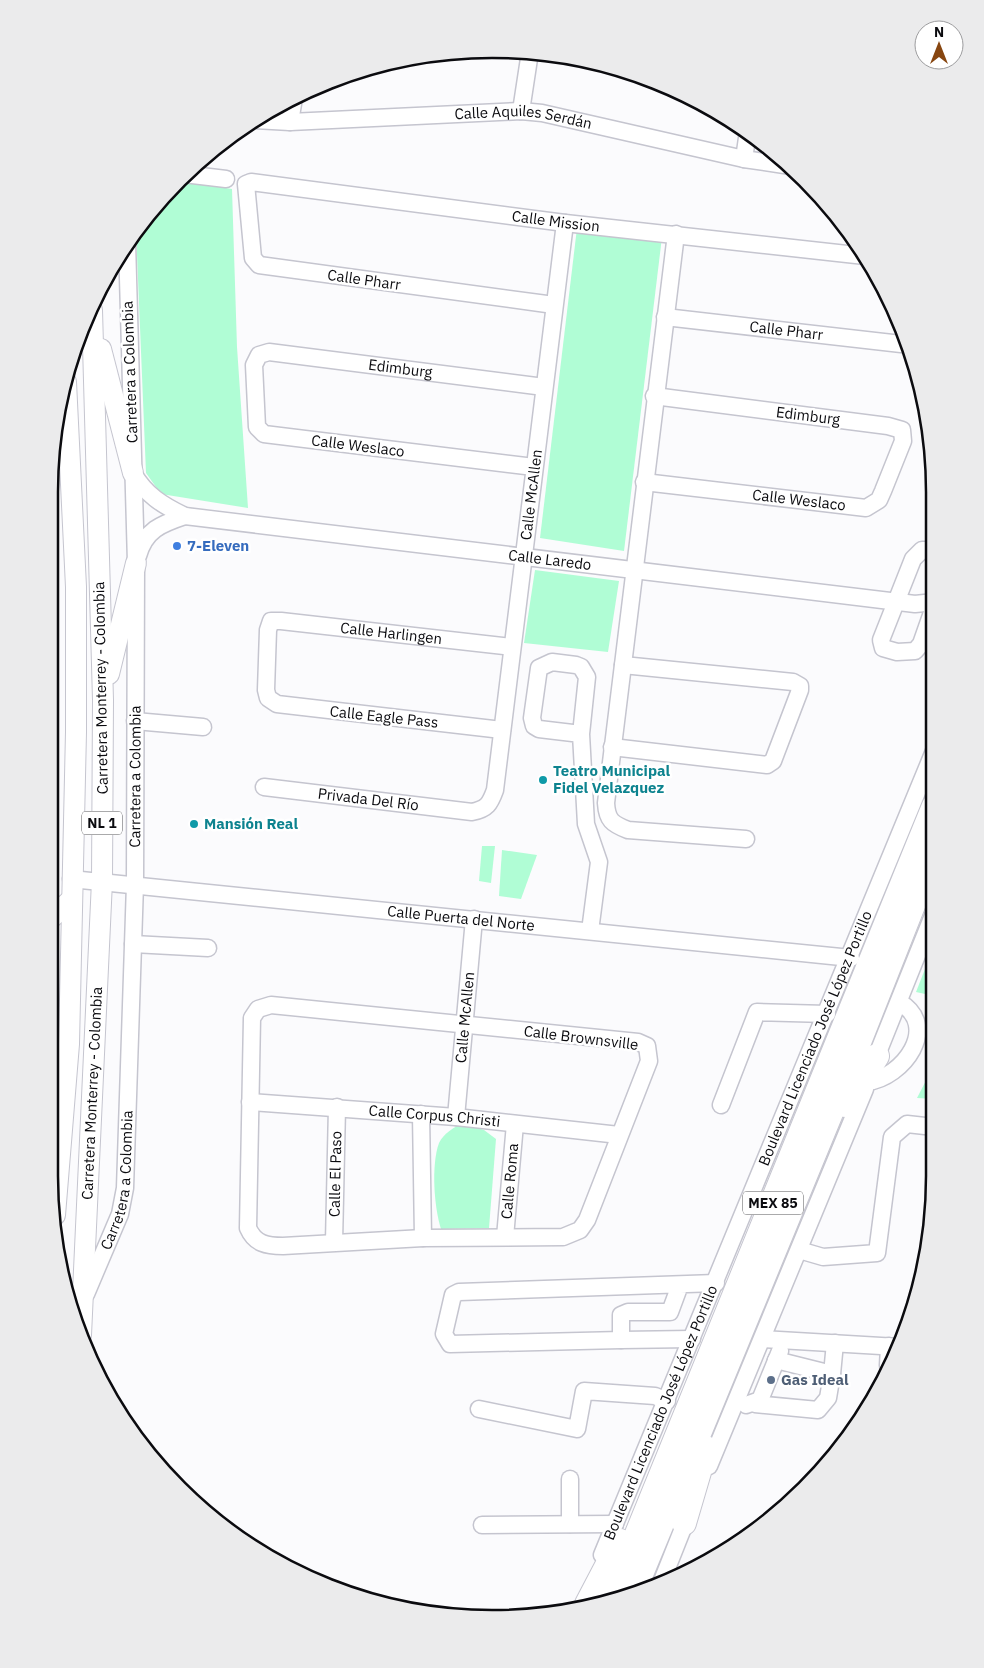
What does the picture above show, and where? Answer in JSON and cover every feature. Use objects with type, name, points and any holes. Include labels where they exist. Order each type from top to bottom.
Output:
[{"type":"highway","name":"Boulevard Licenciado José López Portillo","points":[[613,1593],[926,826]]},
{"type":"highway","name":"MEX 85","points":[[636,1585],[814,1154],[926,872]]},
{"type":"highway","points":[[814,1154],[877,1056]]},
{"type":"highway","points":[[684,1523],[705,1450],[718,1384]]},
{"type":"highway","points":[[589,1599],[644,1494],[665,1464]]},
{"type":"main road","points":[[94,320],[133,473]]},
{"type":"main road","name":"Carretera Monterrey - Colombia","points":[[82,1320],[102,881],[102,700],[92,323]]},
{"type":"main road","name":"Carretera Monterrey - Colombia","points":[[58,1178],[69,1044],[71,879],[76,732],[76,587],[67,402]]},
{"type":"main road","points":[[102,700],[136,563]]},
{"type":"main road","points":[[58,912],[71,900]]},
{"type":"street","points":[[521,111],[529,59]]},
{"type":"street","points":[[290,122],[293,106]]},
{"type":"street","name":"Calle Aquiles Serdán","points":[[267,121],[290,122],[521,111],[744,159],[777,164]]},
{"type":"street","points":[[744,159],[748,141]]},
{"type":"street","points":[[195,175],[226,179]]},
{"type":"street","name":"Calle Mission","points":[[247,183],[565,223],[856,255]]},
{"type":"street","name":"Calle Pharr","points":[[247,183],[253,258],[259,265],[554,305]]},
{"type":"street","name":"Calle McAllen","points":[[472,812],[490,804],[495,790],[565,223]]},
{"type":"street","points":[[676,234],[633,570],[606,815],[610,821],[628,830],[746,839]]},
{"type":"street","name":"Carretera a Colombia","points":[[84,1303],[92,1277],[120,1214],[125,1188],[135,884],[136,563],[126,258]]},
{"type":"street","name":"Calle Pharr","points":[[665,317],[900,344]]},
{"type":"street","name":"Edimburg","points":[[256,357],[269,352],[544,386]]},
{"type":"street","name":"Calle Weslaco","points":[[256,357],[254,369],[257,427],[264,434],[534,467]]},
{"type":"street","name":"Edimburg","points":[[654,396],[888,426],[902,430]]},
{"type":"street","name":"Calle Weslaco","points":[[644,482],[866,508],[879,500],[903,441],[902,430]]},
{"type":"street","name":"Calle Laredo","points":[[133,473],[146,493],[167,508],[185,516],[926,606]]},
{"type":"street","points":[[136,563],[141,545],[151,531],[185,516]]},
{"type":"street","points":[[926,550],[922,550],[913,559],[881,640],[883,648],[886,651],[908,652],[915,650],[921,644],[926,630]]},
{"type":"street","name":"Calle Harlingen","points":[[268,698],[265,680],[268,630],[271,621],[512,648]]},
{"type":"street","points":[[581,734],[539,729],[534,726],[532,718],[538,677],[540,668],[544,664],[552,662],[576,665],[581,667],[587,677],[581,734],[586,824],[599,862],[590,931]]},
{"type":"street","points":[[612,747],[767,765],[773,761],[800,692],[800,686],[793,682],[623,665]]},
{"type":"street","name":"Calle Eagle Pass","points":[[268,698],[285,706],[502,730]]},
{"type":"street","points":[[135,721],[203,727]]},
{"type":"street","name":"Boulevard Licenciado José López Portillo","points":[[584,1600],[926,771]]},
{"type":"street","name":"Privada Del Río","points":[[264,787],[472,812]]},
{"type":"street","name":"Calle Puerta del Norte","points":[[71,879],[850,958]]},
{"type":"street","name":"Calle McAllen","points":[[456,1117],[474,919]]},
{"type":"street","points":[[665,1574],[684,1523],[799,1250],[926,933]]},
{"type":"street","points":[[133,944],[208,948]]},
{"type":"street","points":[[867,1082],[884,1078],[898,1069],[908,1056],[916,1038],[918,1028],[914,1016],[899,1002]]},
{"type":"street","name":"Calle Brownsville","points":[[263,1006],[464,1026],[638,1042],[647,1046],[649,1061],[587,1220],[580,1230],[563,1237],[423,1238],[269,1246],[252,1239],[248,1228],[252,1018],[254,1012],[263,1006]]},
{"type":"street","points":[[721,1104],[757,1012],[827,1014]]},
{"type":"street","name":"Calle Corpus Christi","points":[[250,1102],[456,1117],[619,1135]]},
{"type":"street","name":"Calle El Paso","points":[[334,1242],[337,1107]]},
{"type":"street","points":[[421,1114],[423,1238]]},
{"type":"street","name":"Calle Roma","points":[[505,1237],[515,1124]]},
{"type":"street","points":[[799,1250],[823,1257],[877,1253],[892,1137],[907,1124],[926,1126]]},
{"type":"street","points":[[692,1339],[450,1344],[444,1334],[453,1295],[459,1292],[716,1283]]},
{"type":"street","points":[[621,1340],[619,1322],[621,1315],[628,1312],[670,1312],[680,1285]]},
{"type":"street","points":[[762,1339],[891,1346]]},
{"type":"street","points":[[755,1404],[760,1400],[784,1341]]},
{"type":"street","points":[[734,1407],[755,1404],[818,1410],[828,1398],[835,1343]]},
{"type":"street","points":[[776,1360],[832,1374]]},
{"type":"street","points":[[479,1409],[577,1429],[584,1390],[655,1396],[667,1401]]},
{"type":"street","points":[[570,1479],[570,1524]]},
{"type":"street","points":[[482,1525],[615,1524]]},
{"type":"green space","points":[[188,182],[232,189],[237,347],[248,508],[161,494],[146,473],[137,243],[147,227]]},
{"type":"green space","points":[[577,228],[662,237],[624,551],[540,538]]},
{"type":"green space","points":[[535,570],[619,581],[608,652],[524,643]]},
{"type":"green space","points":[[482,846],[495,846],[491,883],[479,881]]},
{"type":"green space","points":[[502,850],[537,855],[521,899],[499,896]]},
{"type":"green space","points":[[926,966],[926,994],[916,992]]},
{"type":"green space","points":[[926,1081],[926,1099],[917,1098]]},
{"type":"green space","points":[[463,1123],[484,1130],[496,1139],[489,1228],[441,1229],[434,1186],[437,1152],[443,1137]]},
{"type":"place","name":"7-Eleven","points":[[177,546]]},
{"type":"place","name":"Teatro Municipal Fidel Velazquez","points":[[543,780]]},
{"type":"place","name":"Mansión Real","points":[[194,824]]},
{"type":"place","name":"Gas Ideal","points":[[771,1380]]}]
